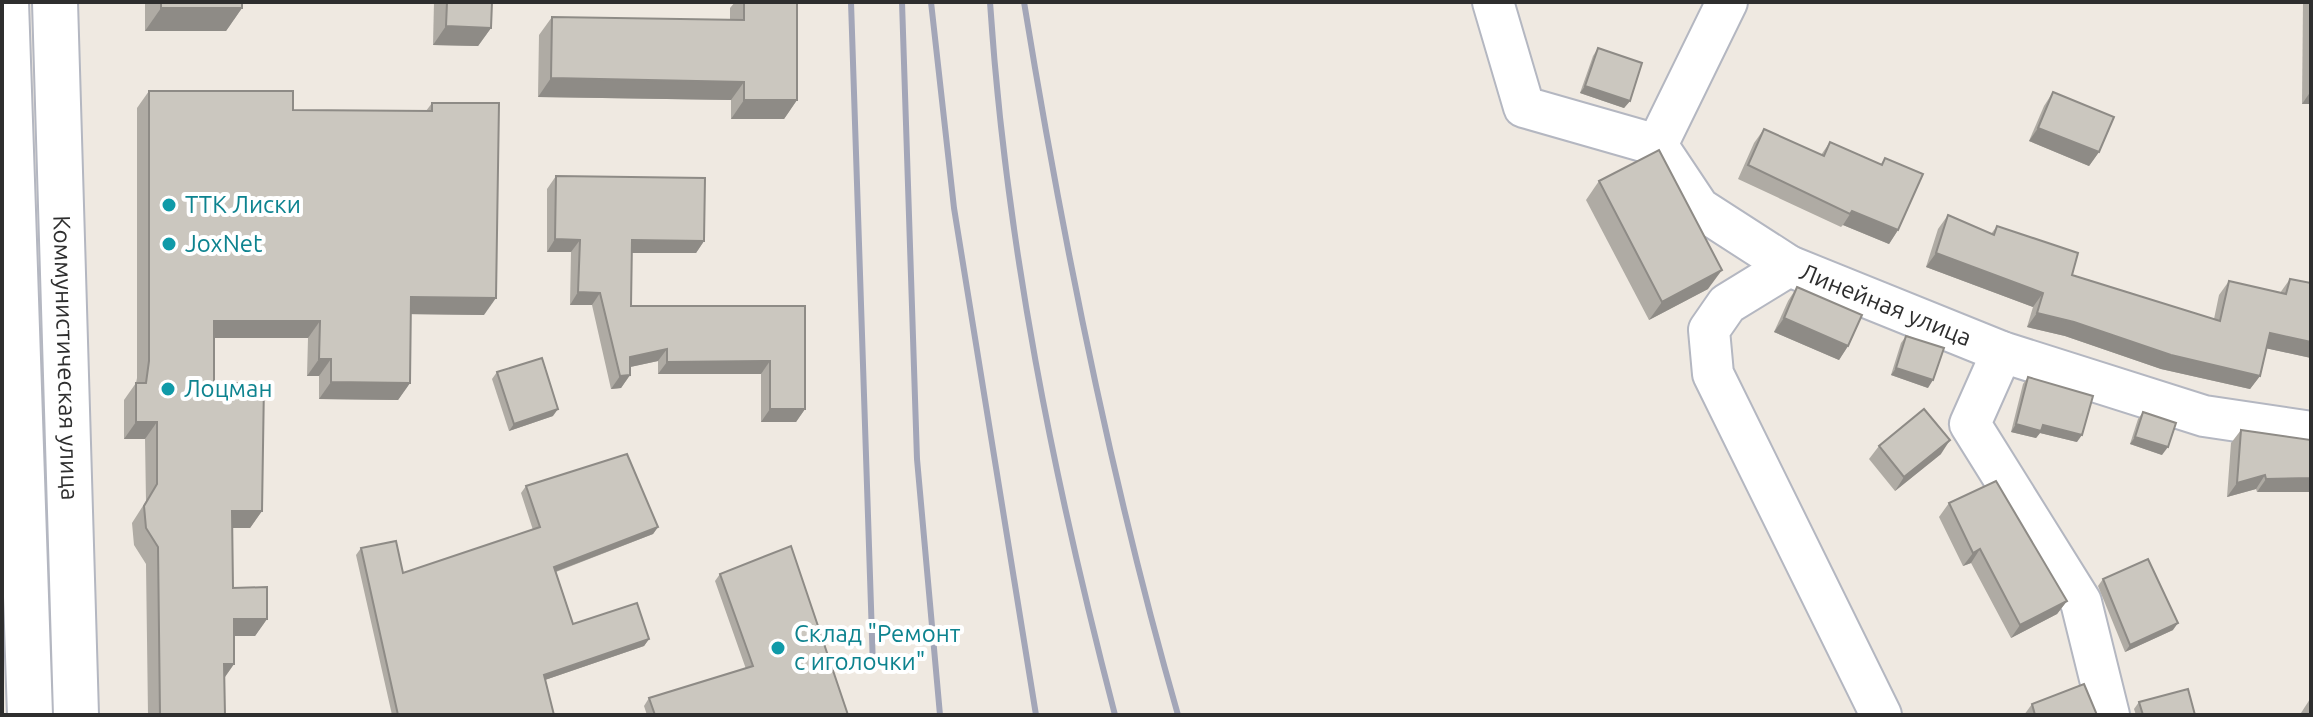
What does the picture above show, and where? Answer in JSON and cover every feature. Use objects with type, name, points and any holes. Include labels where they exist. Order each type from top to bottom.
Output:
[{"type":"main road","name":"Коммунистическая улица","points":[[6,2],[13,482],[30,715]]},
{"type":"main road","name":"Коммунистическая улица","points":[[55,2],[76,715]]},
{"type":"street","points":[[1493,2],[1524,107],[1657,145],[1727,2]]},
{"type":"street","name":"Линейная улица","points":[[1657,145],[1699,208],[1789,266],[2002,352],[2204,416],[2311,432]]},
{"type":"street","points":[[1789,266],[1727,304],[1709,330],[1713,374],[1881,715]]},
{"type":"street","points":[[2002,352],[1970,424],[2081,602],[2109,715]]},
{"type":"building","points":[[161,2],[242,2],[242,8],[161,8]]},
{"type":"building","points":[[447,2],[492,2],[491,28],[446,26]]},
{"type":"building","points":[[744,2],[797,2],[797,100],[744,100],[744,82],[551,78],[552,17],[744,20]]},
{"type":"building","points":[[1598,48],[1642,63],[1630,101],[1585,86]]},
{"type":"building","points":[[149,91],[293,91],[293,110],[432,111],[432,103],[499,103],[496,298],[411,297],[410,383],[331,382],[331,359],[319,359],[320,321],[214,321],[214,383],[264,383],[262,511],[232,511],[233,588],[267,587],[267,619],[234,619],[234,664],[224,664],[225,715],[160,715],[158,547],[146,528],[144,506],[157,484],[157,422],[136,422],[136,383],[146,383],[149,361]]},
{"type":"building","points":[[2053,92],[2114,117],[2099,152],[2038,128]]},
{"type":"building","points":[[1764,129],[1824,156],[1830,142],[1882,165],[1885,158],[1923,174],[1898,230],[1852,211],[1850,214],[1748,165]]},
{"type":"building","points":[[1659,150],[1722,270],[1662,302],[1599,181]]},
{"type":"building","points":[[556,176],[705,178],[704,241],[632,240],[631,306],[805,306],[805,409],[770,409],[770,361],[667,362],[667,349],[630,357],[630,375],[620,376],[600,293],[578,292],[580,240],[555,239]]},
{"type":"building","points":[[1948,215],[1994,235],[1997,226],[2078,253],[2072,275],[2220,321],[2229,281],[2286,294],[2290,279],[2311,283],[2311,342],[2270,333],[2260,376],[2171,355],[2074,322],[2037,313],[2043,293],[1936,253]]},
{"type":"building","points":[[1797,287],[1862,315],[1848,346],[1784,318]]},
{"type":"building","points":[[1906,336],[1944,348],[1933,380],[1896,368]]},
{"type":"building","points":[[542,358],[558,409],[514,424],[497,372]]},
{"type":"building","points":[[2028,377],[2093,396],[2082,435],[2043,425],[2041,431],[2016,424]]},
{"type":"building","points":[[1924,409],[1950,440],[1904,477],[1879,446]]},
{"type":"building","points":[[2143,412],[2176,423],[2168,447],[2135,437]]},
{"type":"building","points":[[2241,430],[2311,440],[2311,478],[2266,479],[2265,475],[2237,483]]},
{"type":"building","points":[[627,454],[658,527],[554,567],[573,624],[637,603],[649,639],[544,675],[554,715],[398,715],[361,548],[396,541],[403,573],[540,527],[526,486]]},
{"type":"building","points":[[1996,481],[2067,601],[2020,625],[1980,549],[1973,553],[1949,503]]},
{"type":"building","name":"Склад \"Ремонт с иголочки\"","points":[[791,546],[848,715],[655,715],[649,698],[753,666],[720,574]]},
{"type":"building","points":[[2148,559],[2178,623],[2130,645],[2103,579]]},
{"type":"building","points":[[2084,684],[2097,715],[2035,715],[2032,704]]},
{"type":"building","points":[[2188,689],[2195,715],[2143,715],[2139,702]]},
{"type":"railway","points":[[851,2],[873,667]]},
{"type":"railway","points":[[902,2],[917,459],[940,715]]},
{"type":"railway","points":[[931,2],[954,208],[1036,715]]},
{"type":"railway","points":[[990,2],[997,93],[1020,272],[1072,539],[1115,715]]},
{"type":"railway","points":[[1024,2],[1090,361],[1131,539],[1178,715]]},
{"type":"place","name":"ТТК Лиски","points":[[169,205]]},
{"type":"place","name":"JoxNet","points":[[169,244]]},
{"type":"place","name":"Лоцман","points":[[168,389]]},
{"type":"place","name":"Склад \"Ремонт с иголочки\"","points":[[778,648]]}]
